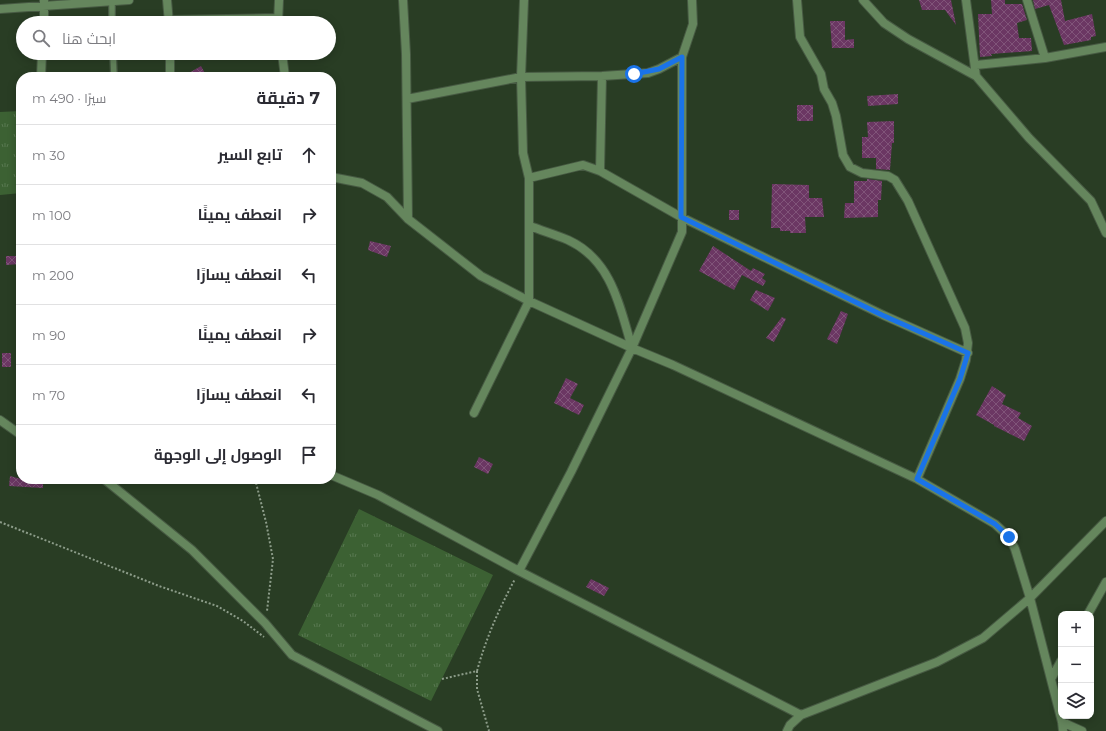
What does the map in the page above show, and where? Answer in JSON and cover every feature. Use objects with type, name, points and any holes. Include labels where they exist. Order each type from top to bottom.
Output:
[{"type":"street","points":[[0,9],[44,3],[129,0]]},
{"type":"street","points":[[167,0],[169,16]]},
{"type":"street","points":[[278,16],[279,0]]},
{"type":"street","points":[[403,0],[407,99],[408,219]]},
{"type":"street","points":[[474,413],[529,301],[529,178],[523,153],[521,77],[524,0]]},
{"type":"street","points":[[519,570],[571,472],[632,348],[682,232],[682,57],[693,24],[692,0]]},
{"type":"street","points":[[797,0],[800,37],[821,74],[824,89],[832,102],[843,155],[850,167],[867,174],[888,176],[895,180],[900,187],[908,201],[965,328],[968,353],[960,379],[917,479]]},
{"type":"street","points":[[863,0],[884,23],[908,39],[976,76],[987,86],[1029,138],[1091,201],[1106,233]]},
{"type":"street","points":[[966,0],[976,64],[976,76]]},
{"type":"street","points":[[1027,0],[1045,58]]},
{"type":"street","points":[[44,3],[44,16]]},
{"type":"street","points":[[976,64],[1045,58],[1106,47]]},
{"type":"street","points":[[407,99],[521,77],[602,76],[648,73],[682,57]]},
{"type":"street","points":[[42,60],[42,72]]},
{"type":"street","points":[[170,60],[170,72]]},
{"type":"street","points":[[283,60],[284,72]]},
{"type":"street","points":[[600,171],[602,76]]},
{"type":"street","points":[[529,178],[583,165],[600,171],[681,217],[882,315],[968,353]]},
{"type":"street","points":[[336,178],[362,183],[387,197],[408,219],[481,276],[529,301],[673,365],[917,479],[995,524],[1009,537],[1015,549],[1030,598],[1063,731]]},
{"type":"street","points":[[530,226],[569,241],[594,258],[614,288],[632,348]]},
{"type":"street","points":[[1106,228],[1106,233]]},
{"type":"street","points":[[0,420],[16,431]]},
{"type":"street","points":[[336,477],[378,495],[519,570],[801,715]]},
{"type":"street","points":[[110,484],[192,550],[265,623],[292,655],[438,731]]},
{"type":"street","points":[[787,731],[790,725],[801,715],[937,662],[983,638],[1030,598],[1106,521]]},
{"type":"street","points":[[1090,611],[1106,582]]},
{"type":"street","points":[[1051,679],[1058,666]]},
{"type":"street","points":[[1062,722],[1082,731]]},
{"type":"lane","points":[[112,1],[112,16]]},
{"type":"lane","points":[[113,60],[114,72]]},
{"type":"path","points":[[256,484],[266,522],[273,559],[265,623]]},
{"type":"path","points":[[0,522],[137,577],[217,606],[243,621],[266,639]]},
{"type":"path","points":[[489,731],[477,689],[477,670],[484,645],[496,615],[519,570]]},
{"type":"path","points":[[442,679],[477,670]]},
{"type":"green space","points":[[16,111],[16,193],[0,195],[0,112]]},
{"type":"green space","points":[[359,509],[493,575],[431,701],[298,635]]},
{"type":"building","points":[[919,0],[951,0],[956,25],[945,10],[922,10]]},
{"type":"building","points":[[991,0],[1005,0],[1005,4],[1022,4],[1027,20],[1017,23],[1019,38],[1031,38],[1032,51],[991,54],[992,56],[980,57],[978,14],[992,14]]},
{"type":"building","points":[[1033,0],[1061,0],[1065,21],[1092,14],[1096,36],[1091,37],[1091,40],[1064,45],[1049,5],[1035,9]]},
{"type":"building","points":[[830,21],[845,21],[845,40],[854,39],[854,48],[832,48]]},
{"type":"building","points":[[201,66],[204,72],[191,72]]},
{"type":"building","points":[[898,94],[898,104],[868,106],[867,96]]},
{"type":"building","points":[[797,105],[813,105],[813,121],[797,121]]},
{"type":"building","points":[[894,121],[894,143],[892,143],[890,170],[876,169],[876,158],[862,158],[862,137],[868,137],[867,122]]},
{"type":"building","points":[[867,179],[882,181],[881,200],[878,200],[878,217],[844,218],[845,203],[854,203],[854,181],[867,181]]},
{"type":"building","points":[[772,184],[809,185],[809,198],[822,198],[824,217],[805,217],[806,233],[790,233],[790,231],[780,231],[780,228],[771,228]]},
{"type":"building","points":[[729,210],[739,210],[739,220],[729,220]]},
{"type":"building","points":[[370,241],[391,246],[387,257],[368,250]]},
{"type":"building","points":[[713,246],[751,271],[753,268],[765,274],[762,278],[766,281],[763,286],[742,275],[734,290],[699,271]]},
{"type":"building","points":[[6,256],[16,256],[16,264],[6,265]]},
{"type":"building","points":[[756,290],[775,298],[768,311],[750,300]]},
{"type":"building","points":[[841,311],[848,314],[837,344],[827,339]]},
{"type":"building","points":[[782,317],[786,319],[774,342],[766,338]]},
{"type":"building","points":[[2,353],[11,353],[11,367],[2,367]]},
{"type":"building","points":[[566,378],[578,384],[570,398],[584,405],[579,415],[554,403]]},
{"type":"building","points":[[992,386],[1006,395],[1002,404],[1021,413],[1018,418],[1032,426],[1024,441],[976,415]]},
{"type":"building","points":[[479,457],[493,464],[488,474],[474,467]]},
{"type":"building","points":[[10,476],[16,478],[16,484],[43,484],[43,488],[9,486]]},
{"type":"building","points":[[591,579],[609,588],[604,596],[586,587]]},
{"type":"route","points":[[634,74],[648,73],[682,57],[681,217],[882,315],[968,353],[960,379],[917,479],[995,524],[1009,537]]}]
